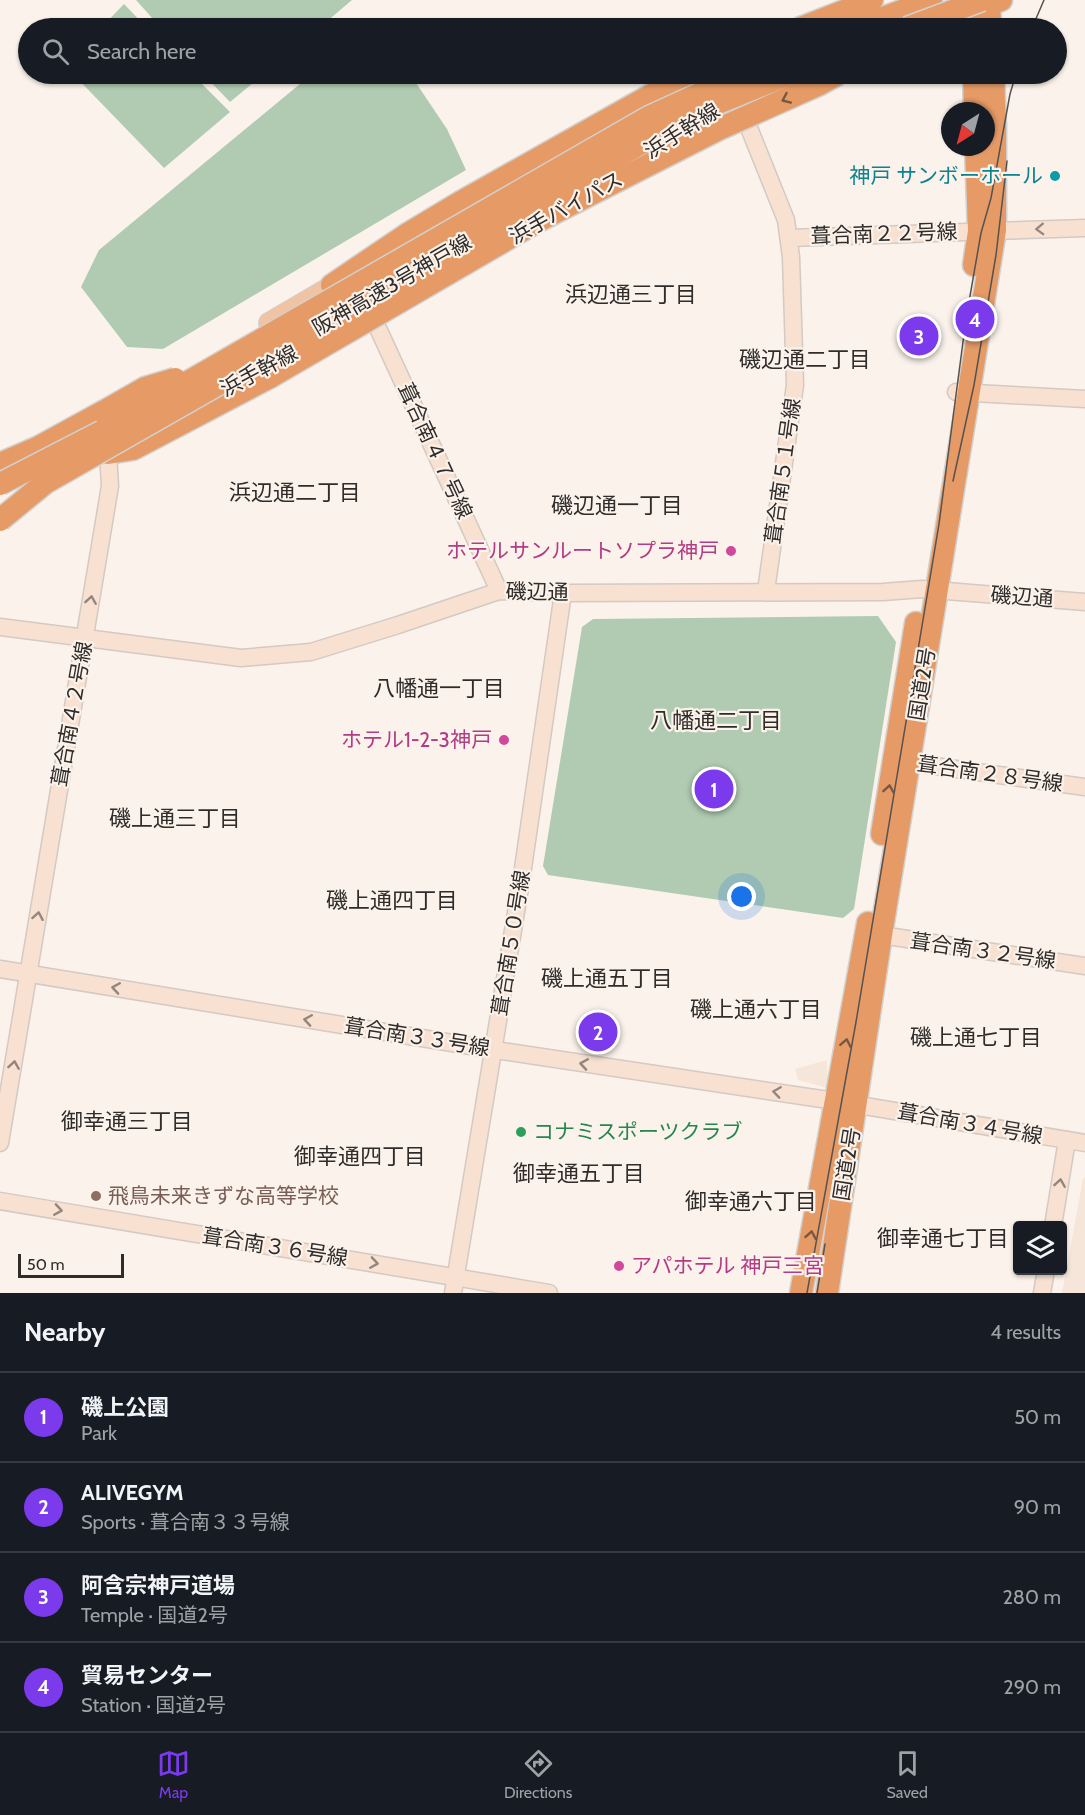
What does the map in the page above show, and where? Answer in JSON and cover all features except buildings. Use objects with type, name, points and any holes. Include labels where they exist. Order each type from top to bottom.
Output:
[{"type":"highway","points":[[826,18],[872,0]]},
{"type":"highway","points":[[883,18],[931,0]]},
{"type":"highway","points":[[938,18],[979,5]]},
{"type":"highway","points":[[942,18],[979,5]]},
{"type":"highway","points":[[332,285],[406,235],[461,202],[653,94],[675,84]]},
{"type":"highway","name":"阪神高速3号神戸線","points":[[0,484],[101,432],[649,117],[720,84]]},
{"type":"highway","name":"阪神高速3号神戸線","points":[[0,508],[671,126],[764,84]]},
{"type":"highway","name":"浜手バイパス","points":[[108,453],[133,449],[270,377],[540,220],[718,129],[820,84]]},
{"type":"highway","points":[[974,84],[975,102]]},
{"type":"highway","name":"国道2号","points":[[801,1293],[881,935],[902,761],[987,231],[995,126],[993,84]]},
{"type":"highway","name":"国道2号","points":[[977,156],[987,231]]},
{"type":"highway","points":[[0,464],[39,447],[145,388],[212,368]]},
{"type":"highway","points":[[0,520],[45,483]]},
{"type":"highway","name":"国道2号","points":[[827,1293],[845,1103],[866,932],[902,761]]},
{"type":"main road","points":[[875,18],[923,0]]},
{"type":"main road","points":[[945,18],[979,5]]},
{"type":"main road","name":"浜手幹線","points":[[0,474],[46,455],[332,285],[632,117],[706,84]]},
{"type":"main road","name":"浜手幹線","points":[[0,508],[108,453],[579,195],[737,98],[774,84]]},
{"type":"street","name":"葺合南５１号線","points":[[732,84],[786,220],[789,238],[795,385],[766,591]]},
{"type":"street","name":"葺合南２２号線","points":[[789,238],[1085,228]]},
{"type":"street","name":"葺合南４７号線","points":[[370,311],[499,591]]},
{"type":"street","points":[[962,393],[1085,399]]},
{"type":"street","name":"葺合南４２号線","points":[[0,1143],[110,486],[108,453]]},
{"type":"street","name":"磯辺通","points":[[0,627],[241,658],[311,652],[499,591],[564,593],[930,590],[1085,602]]},
{"type":"street","name":"葺合南５０号線","points":[[454,1285],[473,1165],[495,1050],[564,593]]},
{"type":"street","name":"葺合南２８号線","points":[[902,761],[1085,787]]},
{"type":"street","name":"葺合南３２号線","points":[[881,935],[1085,966]]},
{"type":"street","name":"葺合南３３号線","points":[[0,969],[495,1050],[845,1103]]},
{"type":"street","name":"葺合南３４号線","points":[[845,1103],[1085,1143]]},
{"type":"street","points":[[1054,1221],[1067,1140]]},
{"type":"street","name":"葺合南３６号線","points":[[0,1201],[454,1285],[549,1293]]},
{"type":"street","points":[[1042,1293],[1045,1275]]},
{"type":"shaded area","points":[[827,1060],[828,1088],[798,1080],[795,1069]]},
{"type":"shaded area","points":[[1085,1177],[1085,1293],[1062,1293],[1067,1275]]},
{"type":"green space","points":[[136,0],[352,0],[331,18],[152,18]]},
{"type":"green space","points":[[124,4],[137,18],[111,18]]},
{"type":"green space","points":[[83,84],[202,84],[230,112],[164,168]]},
{"type":"green space","points":[[213,84],[252,84],[230,102]]},
{"type":"green space","points":[[300,84],[417,84],[447,129],[466,170],[163,349],[127,347],[81,287],[99,250]]},
{"type":"green space","points":[[878,616],[896,642],[854,909],[843,918],[548,875],[543,866],[582,627],[593,619]]},
{"type":"tram line","points":[[1036,18],[1044,0]]},
{"type":"tram line","points":[[807,1293],[856,1022],[939,524],[966,319],[981,233],[991,198],[1013,84]]},
{"type":"tram line","points":[[953,481],[974,385],[996,255],[1007,161]]},
{"type":"tram line","points":[[817,1293],[825,1244]]},
{"type":"place","name":"神戸 サンボーホール","points":[[1055,176]]},
{"type":"place","name":"貿易センター","points":[[975,319]]},
{"type":"place","name":"阿含宗神戸道場","points":[[919,336]]},
{"type":"place","name":"ホテルサンルートソプラ神戸","points":[[731,551]]},
{"type":"place","name":"ホテル1-2-3神戸","points":[[504,740]]},
{"type":"place","name":"磯上公園","points":[[714,789]]},
{"type":"place","name":"ALIVEGYM","points":[[598,1032]]},
{"type":"place","name":"コナミスポーツクラブ","points":[[521,1132]]},
{"type":"place","name":"飛鳥未来きずな高等学校","points":[[96,1196]]},
{"type":"place","name":"アパホテル 神戸三宮","points":[[619,1266]]},
{"type":"district","name":"浜辺通三丁目","points":[[631,294]]},
{"type":"district","name":"磯辺通二丁目","points":[[805,359]]},
{"type":"district","name":"浜辺通二丁目","points":[[295,492]]},
{"type":"district","name":"磯辺通一丁目","points":[[617,505]]},
{"type":"district","name":"八幡通一丁目","points":[[439,688]]},
{"type":"district","name":"八幡通二丁目","points":[[716,720]]},
{"type":"district","name":"磯上通三丁目","points":[[175,818]]},
{"type":"district","name":"磯上通四丁目","points":[[392,900]]},
{"type":"district","name":"磯上通五丁目","points":[[607,978]]},
{"type":"district","name":"磯上通六丁目","points":[[756,1009]]},
{"type":"district","name":"磯上通七丁目","points":[[976,1037]]},
{"type":"district","name":"御幸通三丁目","points":[[127,1121]]},
{"type":"district","name":"御幸通四丁目","points":[[360,1156]]},
{"type":"district","name":"御幸通五丁目","points":[[579,1173]]},
{"type":"district","name":"御幸通六丁目","points":[[751,1201]]},
{"type":"district","name":"御幸通七丁目","points":[[943,1238]]}]
